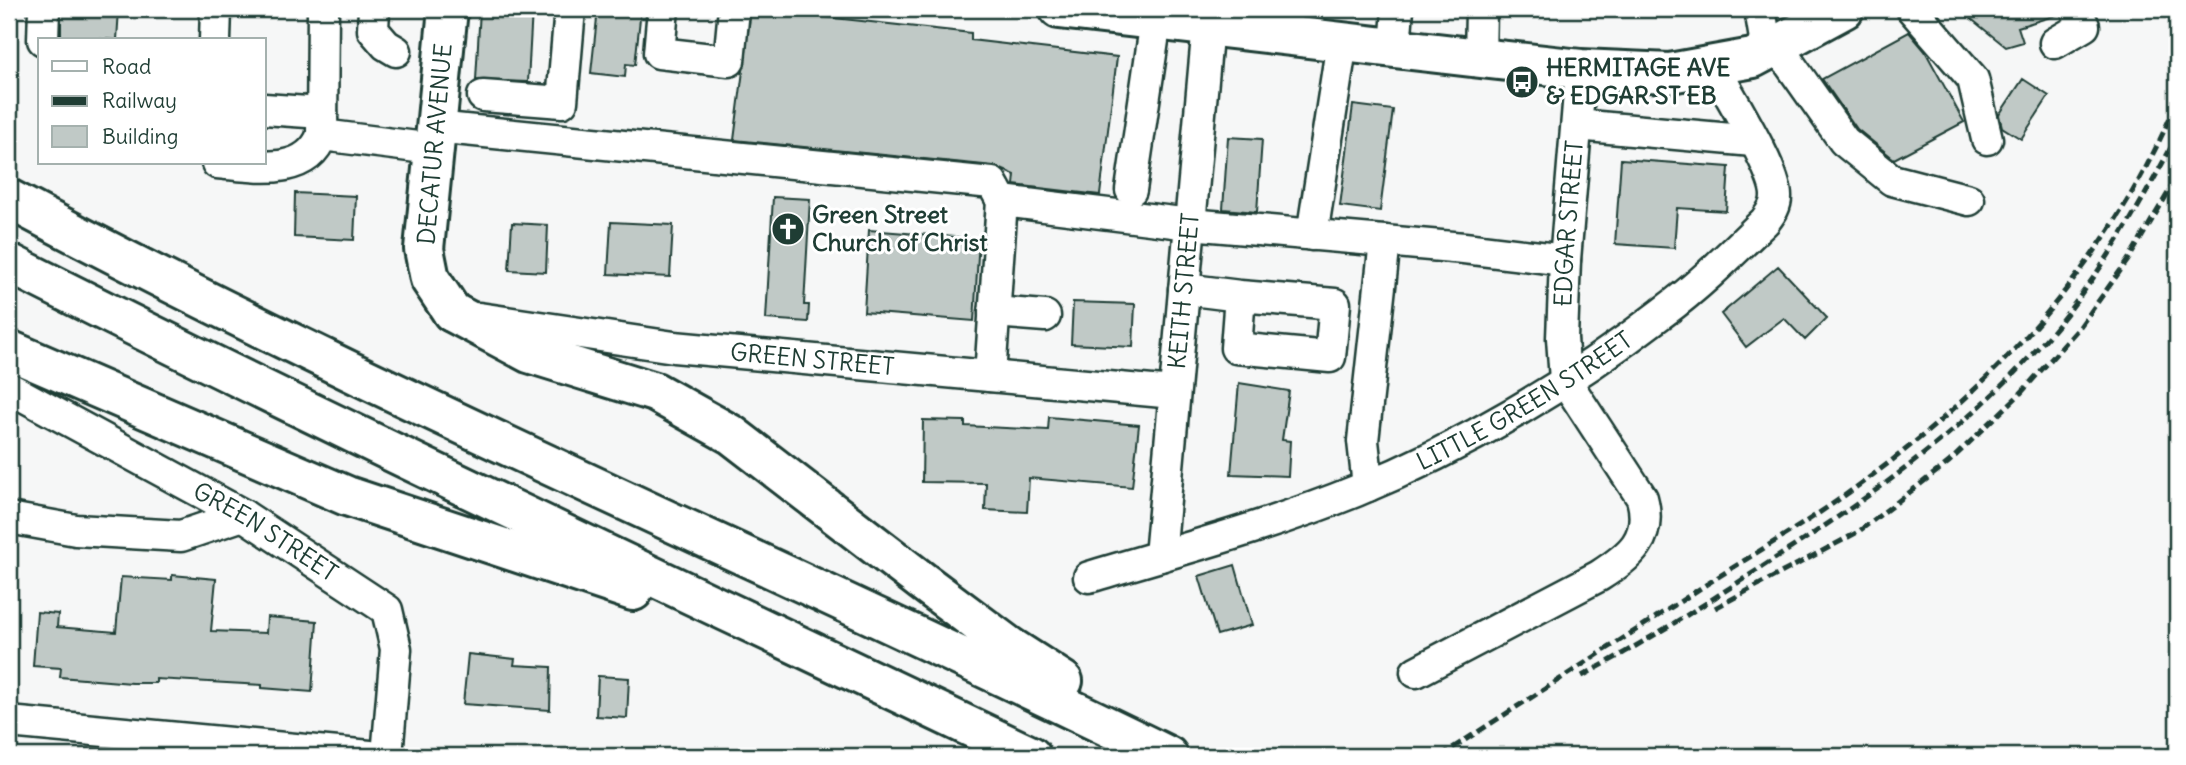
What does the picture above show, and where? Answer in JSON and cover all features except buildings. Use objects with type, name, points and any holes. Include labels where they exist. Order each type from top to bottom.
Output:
[{"type":"main road","name":"DECATUR AVENUE","points":[[448,9],[424,259],[434,288],[453,312]]},
{"type":"main road","points":[[1059,9],[1208,25],[1287,22],[1342,42],[1581,69],[1670,73],[1714,67],[1772,48],[1844,9]]},
{"type":"main road","points":[[9,199],[163,281],[350,373],[664,521],[945,646],[1168,756]]},
{"type":"main road","points":[[9,263],[463,488],[1031,756]]},
{"type":"main road","points":[[453,312],[529,353],[655,391],[732,435],[1010,648],[1180,756]]},
{"type":"main road","points":[[9,350],[347,496],[808,650]]},
{"type":"street","points":[[43,38],[44,9]]},
{"type":"street","points":[[215,38],[216,9]]},
{"type":"street","points":[[229,164],[278,168],[304,158],[318,146],[322,124],[323,9]]},
{"type":"street","points":[[374,9],[373,30],[386,45],[396,51]]},
{"type":"street","points":[[484,96],[562,102],[570,9]]},
{"type":"street","points":[[663,9],[659,53],[729,61],[734,9]]},
{"type":"street","points":[[1395,48],[1398,9]]},
{"type":"street","points":[[1480,58],[1481,9]]},
{"type":"street","points":[[1760,9],[1772,48],[1844,141],[1892,180],[1969,200]]},
{"type":"street","points":[[1912,9],[1973,79],[1987,139]]},
{"type":"street","points":[[2054,43],[2084,26],[2076,9]]},
{"type":"street","points":[[1131,190],[1156,20]]},
{"type":"street","name":"KEITH STREET","points":[[1160,556],[1208,25]]},
{"type":"street","points":[[1312,235],[1342,42]]},
{"type":"street","name":"LITTLE GREEN STREET","points":[[1089,577],[1262,525],[1367,486],[1424,461],[1565,380],[1662,314],[1765,221],[1775,206],[1777,194],[1771,174],[1714,67]]},
{"type":"street","name":"EDGAR STREET","points":[[1565,380],[1562,338],[1565,260],[1581,69]]},
{"type":"street","points":[[266,110],[322,124],[434,138],[992,183],[1002,201],[989,376]]},
{"type":"street","points":[[1577,125],[1753,141]]},
{"type":"street","points":[[1002,201],[1190,224],[1565,260]]},
{"type":"street","points":[[1367,486],[1363,441],[1385,241]]},
{"type":"street","points":[[1184,289],[1240,296]]},
{"type":"street","name":"GREEN STREET","points":[[453,312],[526,327],[674,347],[1174,393]]},
{"type":"street","points":[[994,312],[1045,316]]},
{"type":"street","points":[[1416,672],[1622,562],[1644,532],[1646,515],[1642,499],[1565,380]]},
{"type":"street","name":"GREEN STREET","points":[[9,388],[243,515],[387,610],[396,649],[387,756]]},
{"type":"street","points":[[9,519],[76,530],[181,536],[243,515]]},
{"type":"street","points":[[9,722],[370,756]]},
{"type":"railway","points":[[1440,756],[1827,508],[1915,442],[1962,401],[2048,312],[2086,263],[2151,158],[2177,101]]},
{"type":"railway","points":[[1582,676],[1676,622],[1811,535],[1895,476],[1974,412],[2046,339],[2078,299],[2130,220],[2177,136]]},
{"type":"railway","points":[[1715,608],[1858,532],[1949,462],[2020,394],[2079,328],[2128,260],[2177,178]]},
{"type":"place","name":"HERMITAGE AVE & EDGAR ST EB","points":[[1522,82]]},
{"type":"place","name":"Green Street Church of Christ","points":[[788,229]]}]
